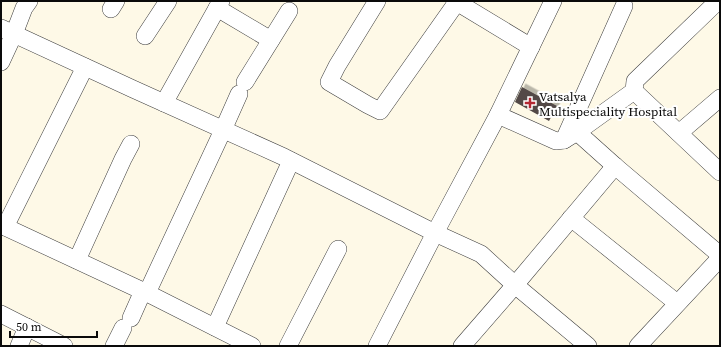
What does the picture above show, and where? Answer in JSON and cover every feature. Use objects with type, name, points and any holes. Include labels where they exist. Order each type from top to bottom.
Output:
[{"type":"street","points":[[1,62],[8,31],[29,1]]},
{"type":"street","points":[[145,36],[168,1]]},
{"type":"street","points":[[377,1],[337,66],[329,82],[368,105],[380,110],[456,2],[531,47]]},
{"type":"street","points":[[377,346],[498,115],[553,1]]},
{"type":"street","points":[[498,115],[556,141],[570,136],[634,91],[635,81],[712,2]]},
{"type":"street","points":[[164,103],[219,5],[271,40]]},
{"type":"street","points":[[570,136],[624,6]]},
{"type":"street","points":[[114,346],[145,292],[224,130],[242,88],[289,11]]},
{"type":"street","points":[[8,31],[292,161],[435,233],[481,254],[515,285],[588,346]]},
{"type":"street","points":[[85,67],[3,226],[145,292],[252,346]]},
{"type":"street","points":[[634,91],[720,172]]},
{"type":"street","points":[[679,133],[720,98]]},
{"type":"street","points":[[570,136],[615,166],[720,254]]},
{"type":"street","points":[[77,260],[122,159],[131,144]]},
{"type":"street","points":[[215,327],[292,161]]},
{"type":"street","points":[[462,346],[615,166]]},
{"type":"street","points":[[571,218],[677,304]]},
{"type":"street","points":[[288,346],[338,249]]},
{"type":"street","points":[[638,346],[720,258]]},
{"type":"street","points":[[1,314],[64,346]]},
{"type":"street","points":[[19,346],[27,327]]},
{"type":"building","points":[[522,87],[557,106],[549,121],[515,102]]},
{"type":"place","name":"Vatsalya Multispeciality Hospital","points":[[530,103]]}]
